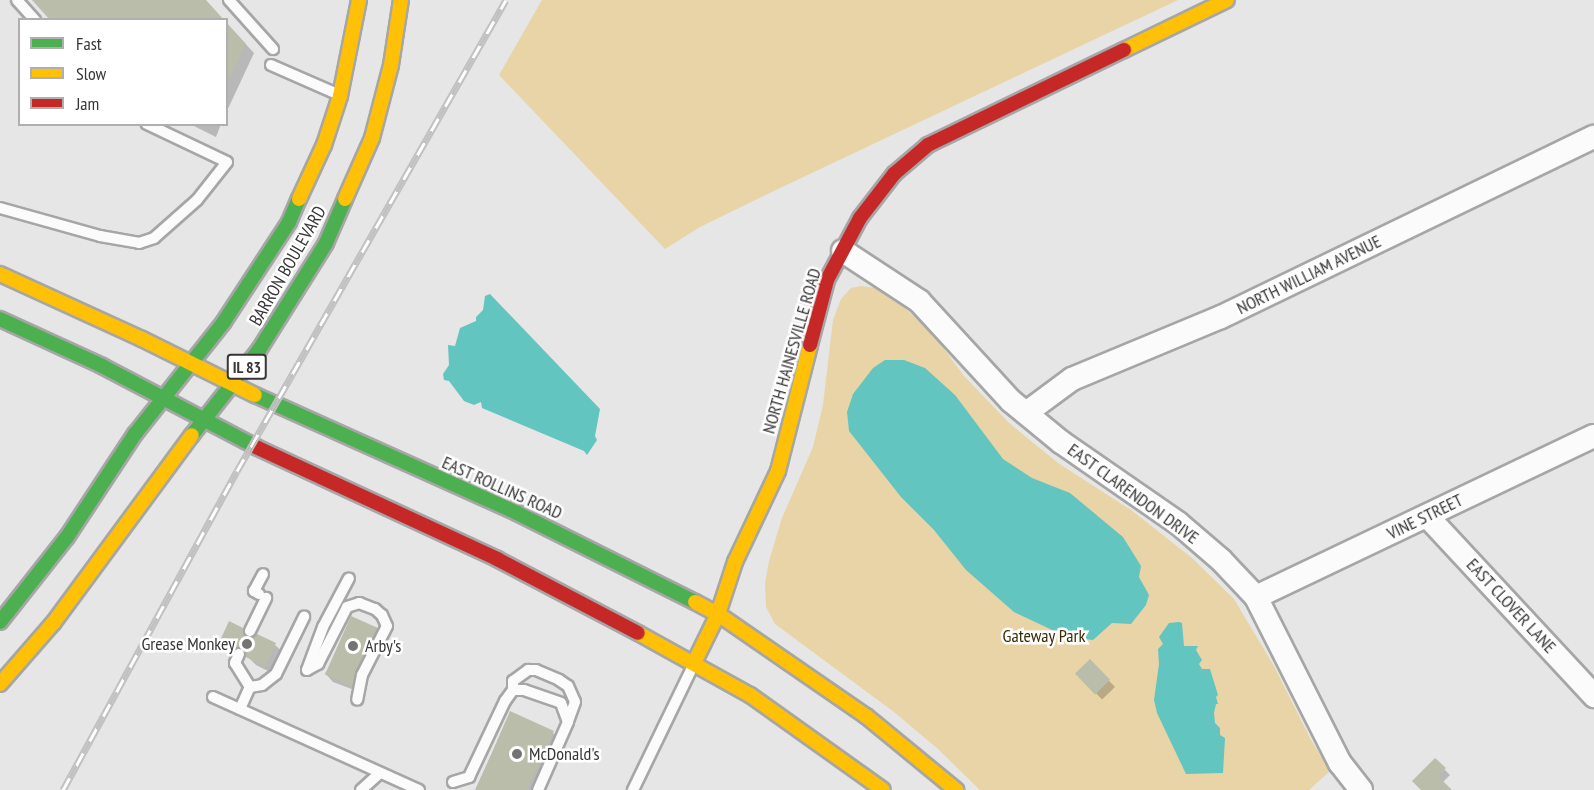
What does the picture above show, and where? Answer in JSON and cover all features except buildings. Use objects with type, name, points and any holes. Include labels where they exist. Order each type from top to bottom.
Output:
[{"type":"main road","name":"BARRON BOULEVARD","points":[[0,622],[67,537],[135,434],[223,323],[289,222],[324,145],[340,96],[359,0]]},
{"type":"main road","name":"BARRON BOULEVARD","points":[[0,684],[54,622],[152,486],[234,384],[259,350],[326,243],[372,138],[392,65],[401,0]]},
{"type":"main road","name":"NORTH HAINESVILLE ROAD","points":[[694,663],[718,614],[735,562],[778,471],[827,280],[860,218],[894,174],[928,145],[1227,0]]},
{"type":"main road","name":"EAST ROLLINS ROAD","points":[[0,274],[191,362],[373,450],[517,513],[718,614],[866,716],[956,790]]},
{"type":"main road","points":[[0,319],[102,366],[205,421],[508,565],[694,663],[750,696],[883,790]]},
{"type":"street","name":"NORTH WILLIAM AVENUE","points":[[1026,413],[1072,380],[1221,317],[1594,137]]},
{"type":"street","name":"EAST CLARENDON DRIVE","points":[[843,251],[920,301],[1011,401],[1061,442],[1178,523],[1221,560],[1256,597],[1340,763],[1361,790]]},
{"type":"street","name":"VINE STREET","points":[[1256,597],[1594,436]]},
{"type":"street","name":"EAST CLOVER LANE","points":[[1427,516],[1594,696]]},
{"type":"lane","points":[[17,0],[33,18]]},
{"type":"lane","points":[[229,0],[273,49]]},
{"type":"lane","points":[[272,65],[340,96]]},
{"type":"lane","points":[[0,208],[100,236],[139,243],[154,238],[197,200],[227,162],[151,126]]},
{"type":"lane","points":[[250,631],[263,596],[254,591],[263,574]]},
{"type":"lane","points":[[349,578],[323,627],[307,670],[318,664],[347,607],[359,603],[375,609],[382,615],[387,626],[362,675],[357,700]]},
{"type":"lane","points":[[250,687],[262,685],[276,674],[304,617]]},
{"type":"lane","points":[[239,654],[235,663],[250,687]]},
{"type":"lane","points":[[633,790],[694,663]]},
{"type":"lane","points":[[453,782],[469,777],[499,711],[513,690],[513,681],[528,670],[536,670],[568,686],[575,702],[538,790]]},
{"type":"lane","points":[[240,709],[250,687]]},
{"type":"lane","points":[[513,690],[524,690],[554,699],[565,708],[568,722]]},
{"type":"lane","points":[[213,697],[419,790]]},
{"type":"lane","points":[[362,790],[380,773]]},
{"type":"green space","points":[[542,0],[1178,0],[778,189],[700,227],[665,249],[499,75]]},
{"type":"green space","name":"Gateway Park","points":[[861,286],[876,288],[900,304],[930,330],[964,376],[1009,423],[1058,463],[1131,510],[1192,558],[1234,599],[1274,666],[1311,740],[1330,771],[1309,790],[980,790],[938,749],[894,712],[775,624],[766,607],[765,583],[769,561],[782,518],[813,447],[823,405],[833,320],[841,299],[851,288]]},
{"type":"water","points":[[490,294],[600,409],[595,436],[597,440],[587,455],[584,451],[482,408],[481,402],[474,405],[464,401],[449,381],[444,380],[443,374],[449,365],[448,345],[455,346],[460,328],[476,321],[476,317],[483,310],[485,296]]},
{"type":"water","points":[[885,360],[904,360],[925,368],[955,395],[1003,459],[1032,478],[1070,493],[1123,537],[1141,566],[1139,577],[1149,595],[1146,605],[1131,624],[1112,623],[1093,640],[1067,637],[1014,612],[966,570],[934,530],[901,497],[849,431],[847,412],[853,394],[873,368]]},
{"type":"water","points":[[1169,623],[1182,623],[1184,646],[1198,646],[1196,650],[1202,660],[1199,664],[1202,669],[1210,669],[1218,695],[1216,697],[1218,704],[1216,704],[1214,713],[1215,723],[1220,728],[1220,735],[1225,738],[1223,773],[1186,774],[1157,713],[1154,700],[1159,664],[1158,649],[1163,644],[1159,637]]},
{"type":"railway","points":[[63,790],[237,471],[506,0]]},
{"type":"traffic: fast","points":[[0,622],[67,537],[135,434],[223,323],[289,222],[299,199]]},
{"type":"traffic: fast","points":[[192,435],[259,350],[326,243],[345,199]]},
{"type":"traffic: fast","points":[[0,319],[102,366],[256,447]]},
{"type":"traffic: fast","points":[[255,395],[517,513],[695,602]]},
{"type":"traffic: slow","points":[[299,199],[324,145],[340,96],[359,0]]},
{"type":"traffic: slow","points":[[345,199],[372,138],[391,65],[401,0]]},
{"type":"traffic: slow","points":[[1124,50],[1227,0]]},
{"type":"traffic: slow","points":[[0,274],[142,339],[255,395]]},
{"type":"traffic: slow","points":[[694,663],[718,614],[735,562],[778,471],[810,345]]},
{"type":"traffic: slow","points":[[0,684],[54,622],[192,435]]},
{"type":"traffic: slow","points":[[695,602],[718,614],[866,716],[956,790]]},
{"type":"traffic: slow","points":[[638,633],[750,695],[883,790]]},
{"type":"traffic: jam","points":[[810,345],[827,280],[860,218],[894,174],[928,145],[1124,50]]},
{"type":"traffic: jam","points":[[256,447],[497,559],[638,633]]},
{"type":"place","name":"Grease Monkey","points":[[247,644]]},
{"type":"place","name":"Arby's","points":[[353,646]]},
{"type":"place","name":"McDonald's","points":[[517,754]]}]
